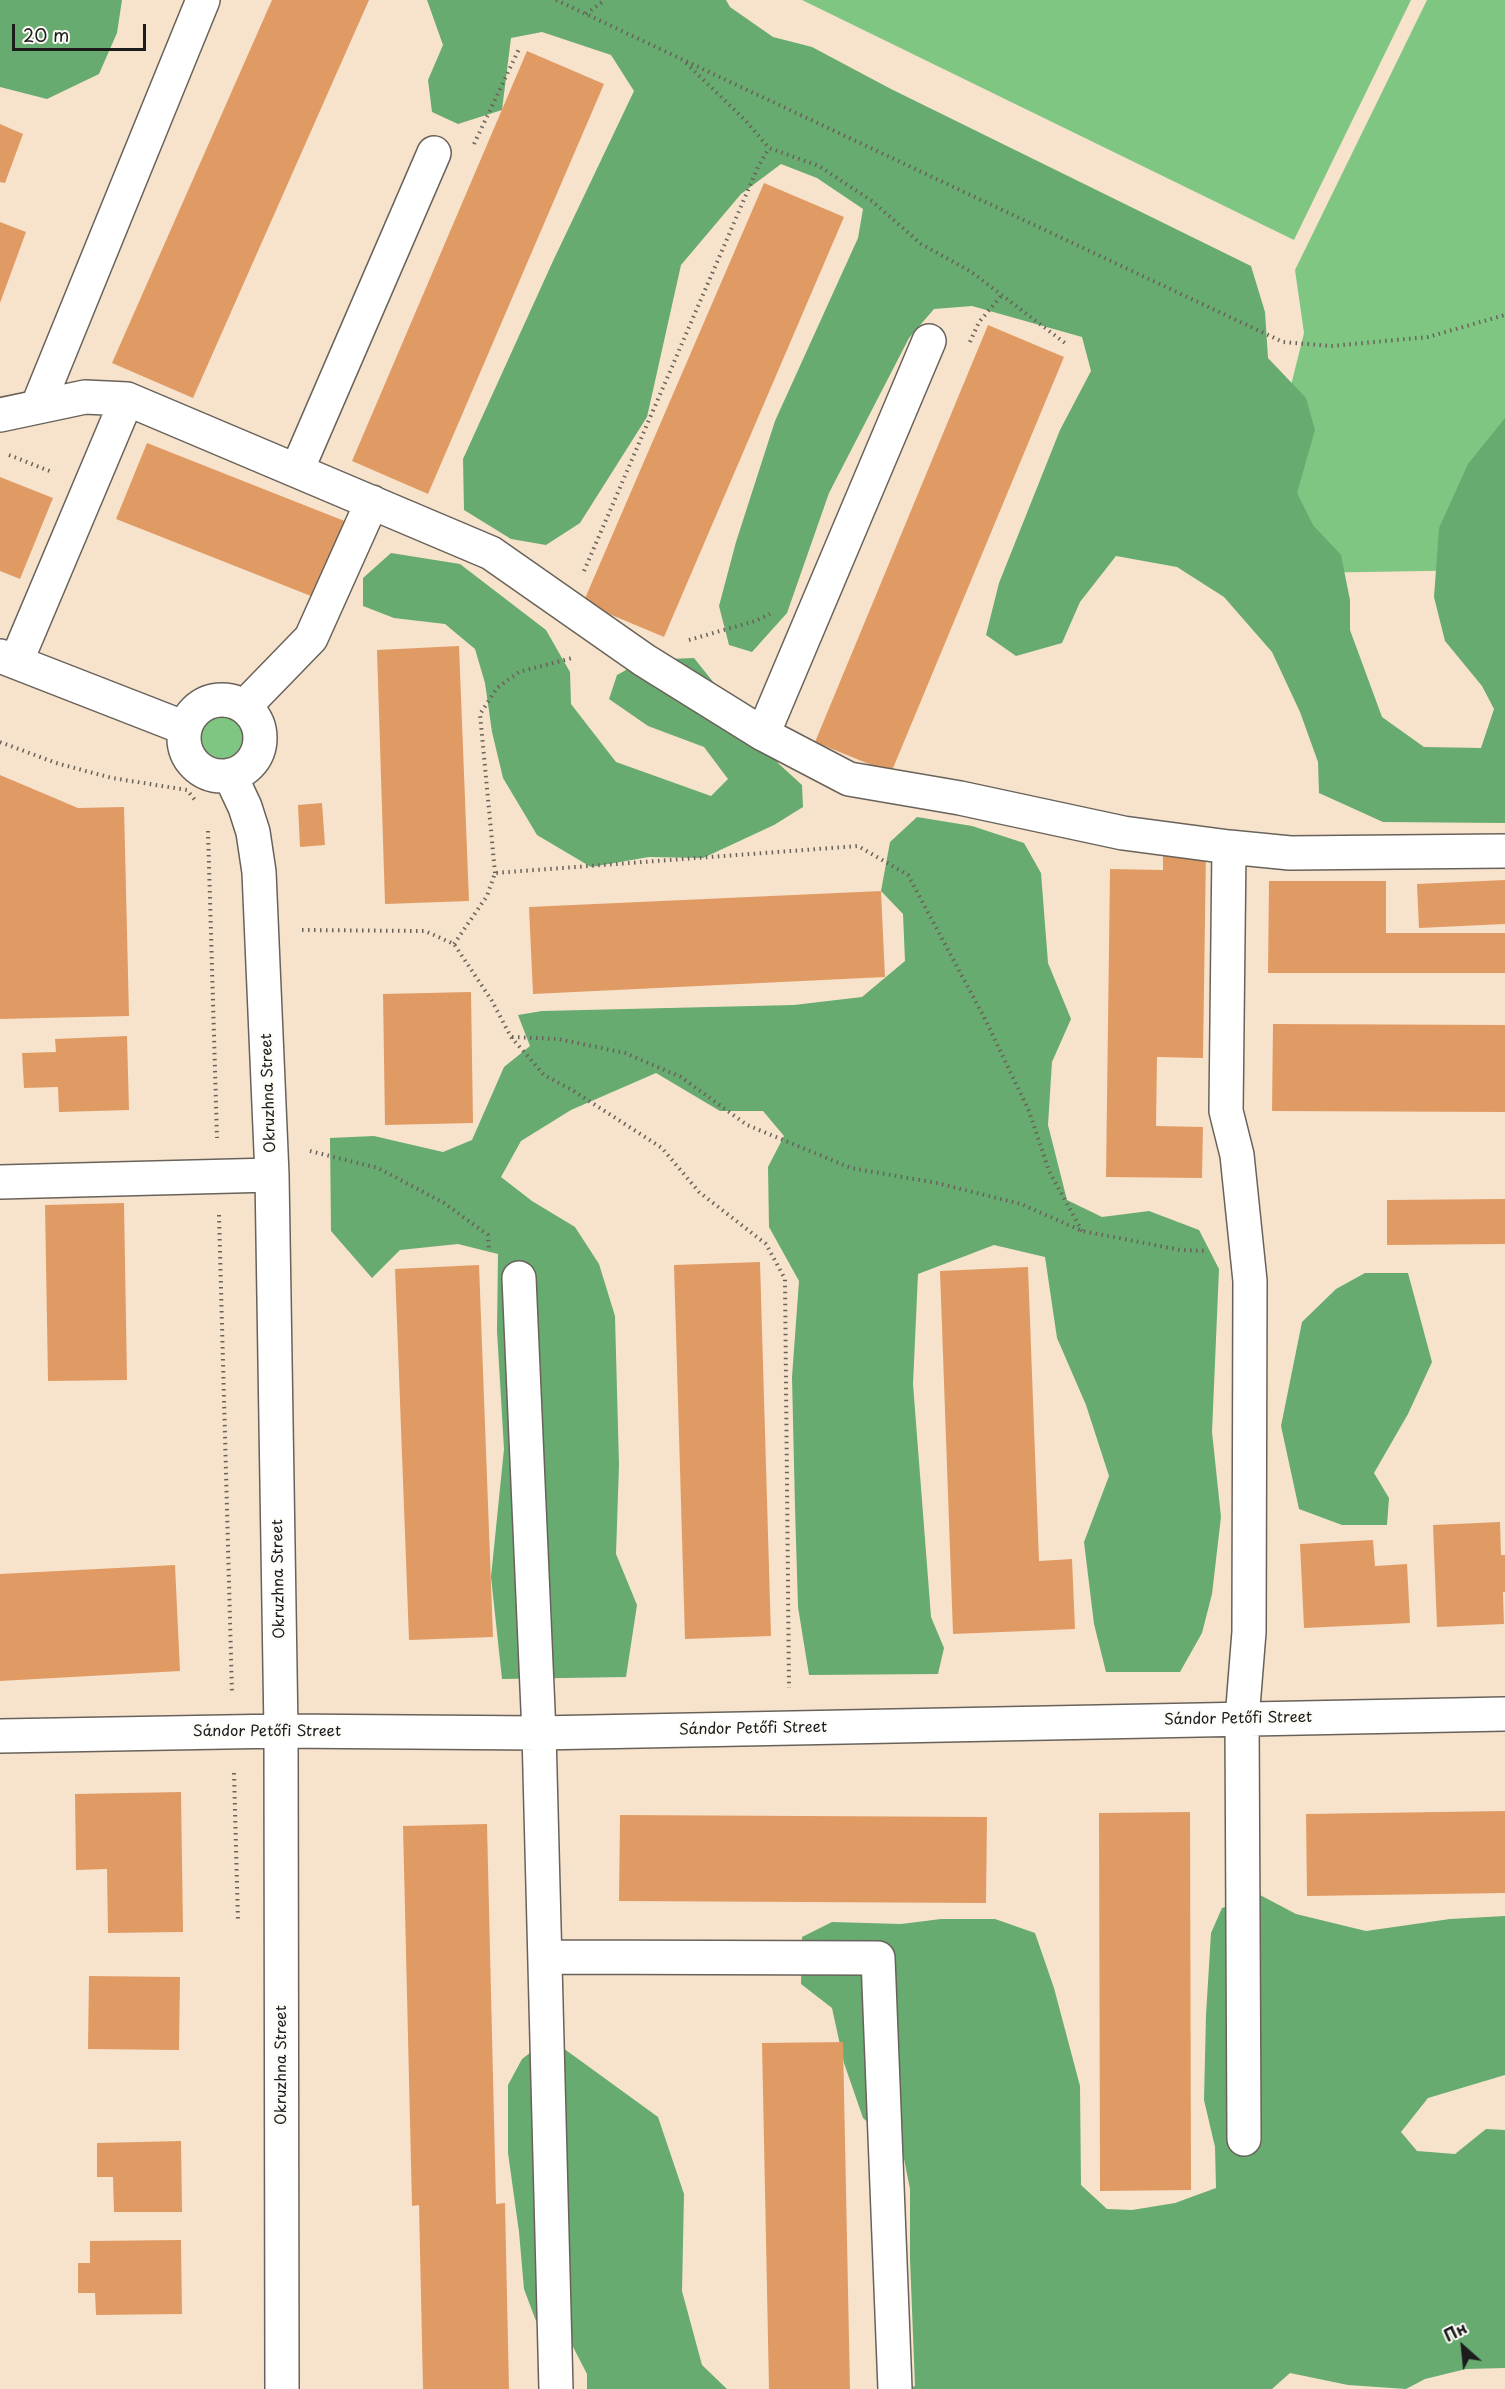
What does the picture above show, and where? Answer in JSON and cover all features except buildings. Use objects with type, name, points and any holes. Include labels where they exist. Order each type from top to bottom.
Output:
[{"type":"street","points":[[38,405],[203,0]]},
{"type":"street","points":[[297,470],[434,153]]},
{"type":"street","points":[[763,734],[928,341]]},
{"type":"street","points":[[0,415],[85,396],[127,399],[372,502],[491,554],[628,650],[763,734],[849,779],[960,798],[1123,833],[1229,847],[1290,853],[1505,851]]},
{"type":"street","points":[[127,399],[8,659],[185,728]]},
{"type":"street","points":[[245,706],[311,638],[372,502]]},
{"type":"street","points":[[222,700],[234,701],[245,706],[254,715],[260,727],[261,739],[252,762],[242,771],[217,776],[204,772],[194,765],[187,754],[184,741],[185,728],[199,708],[210,702],[222,700]]},
{"type":"street","name":"Okruzhna Street","points":[[230,775],[246,807],[253,832],[259,872],[272,1176],[281,1731],[282,2389]]},
{"type":"street","points":[[1229,847],[1226,1111],[1237,1155],[1250,1281],[1249,1632],[1242,1719],[1244,2139]]},
{"type":"street","points":[[0,1182],[272,1176]]},
{"type":"street","points":[[519,1278],[539,1733],[556,2389]]},
{"type":"street","name":"Sándor Petőfi Street","points":[[0,1736],[233,1731],[539,1733],[1505,1714]]},
{"type":"street","points":[[546,1957],[878,1958],[895,2389]]},
{"type":"path","points":[[556,0],[1282,342],[1331,346],[1428,337],[1505,315]]},
{"type":"path","points":[[586,14],[605,0]]},
{"type":"path","points":[[684,60],[745,120],[769,148],[819,166],[872,201],[921,244],[970,271],[1065,343]]},
{"type":"path","points":[[583,573],[758,167],[769,148]]},
{"type":"path","points":[[979,322],[1002,295]]},
{"type":"path","points":[[0,451],[62,476]]},
{"type":"path","points":[[454,944],[487,896],[495,873],[480,714],[497,688],[519,672],[582,656],[714,634],[755,621],[824,589]]},
{"type":"path","points":[[0,741],[56,763],[112,778],[187,790],[200,805]]},
{"type":"path","points":[[205,823],[208,832],[238,1923]]},
{"type":"path","points":[[495,873],[858,846],[908,875],[984,1017],[1029,1111],[1049,1171],[1082,1231]]},
{"type":"path","points":[[301,930],[425,931],[454,944],[492,1001],[511,1037],[544,1076],[572,1090],[662,1148],[699,1192],[765,1244],[785,1280],[789,1695]]},
{"type":"path","points":[[511,1037],[558,1039],[625,1053],[681,1077],[747,1125],[851,1168],[937,1183],[1021,1204],[1082,1231],[1181,1250],[1215,1251]]},
{"type":"path","points":[[306,1150],[378,1168],[444,1203],[488,1235]]},
{"type":"green space","points":[[0,0],[122,0],[117,33],[99,74],[47,99],[0,87]]},
{"type":"green space","points":[[427,0],[726,0],[730,7],[773,37],[812,47],[891,89],[1251,266],[1265,312],[1268,358],[1306,398],[1315,430],[1297,493],[1313,525],[1341,555],[1350,600],[1350,630],[1382,717],[1424,747],[1481,748],[1494,709],[1482,686],[1445,641],[1434,597],[1439,528],[1468,464],[1505,418],[1505,823],[1383,822],[1319,793],[1318,762],[1300,712],[1272,652],[1224,597],[1177,567],[1116,556],[1080,602],[1062,643],[1016,656],[986,635],[999,583],[1060,430],[1091,371],[1082,337],[972,306],[934,309],[909,338],[829,493],[787,613],[752,652],[729,645],[719,606],[736,542],[775,421],[858,238],[863,209],[817,178],[781,164],[741,194],[681,265],[647,417],[580,523],[546,545],[511,539],[464,510],[463,459],[553,261],[634,91],[611,55],[542,32],[511,38],[502,110],[458,124],[432,112],[428,80],[443,45]]},
{"type":"green space","points":[[802,0],[1411,0],[1294,240]]},
{"type":"green space","points":[[1427,0],[1505,0],[1505,523],[1486,570],[1244,574],[1304,333],[1295,270]]},
{"type":"green space","points":[[391,553],[460,564],[546,630],[570,672],[571,704],[616,762],[711,796],[728,779],[704,747],[648,726],[609,699],[617,675],[644,660],[694,658],[779,764],[802,785],[803,807],[774,825],[703,858],[649,857],[591,867],[537,835],[503,778],[492,732],[485,683],[475,649],[445,624],[394,618],[363,606],[363,578]]},
{"type":"green space","points":[[223,715],[241,722],[248,740],[241,758],[223,765],[205,758],[198,740],[205,722]]},
{"type":"green space","points":[[917,817],[972,826],[1024,843],[1041,873],[1048,963],[1071,1019],[1052,1062],[1048,1125],[1067,1200],[1102,1217],[1149,1211],[1199,1230],[1219,1269],[1212,1432],[1221,1517],[1212,1594],[1202,1633],[1180,1672],[1106,1672],[1094,1624],[1084,1542],[1109,1476],[1086,1405],[1057,1338],[1045,1257],[994,1245],[918,1274],[913,1384],[931,1617],[944,1648],[938,1674],[809,1675],[798,1607],[795,1508],[792,1377],[799,1281],[769,1227],[768,1167],[784,1136],[763,1111],[720,1111],[656,1073],[571,1110],[521,1141],[501,1177],[532,1201],[575,1227],[599,1264],[615,1316],[619,1465],[616,1554],[637,1605],[626,1677],[502,1679],[491,1577],[504,1449],[497,1331],[498,1254],[458,1244],[400,1250],[372,1278],[331,1231],[330,1138],[374,1136],[443,1152],[472,1140],[504,1067],[530,1046],[518,1015],[542,1011],[794,1005],[862,997],[905,961],[903,914],[881,891],[890,842]]},
{"type":"green space","points":[[1365,1273],[1408,1273],[1432,1362],[1408,1414],[1374,1473],[1389,1498],[1387,1525],[1342,1525],[1299,1509],[1281,1426],[1302,1322],[1336,1289]]},
{"type":"green space","points":[[1260,1895],[1296,1914],[1366,1931],[1450,1919],[1505,1916],[1505,2075],[1428,2098],[1401,2132],[1417,2151],[1455,2154],[1486,2129],[1505,2130],[1505,2368],[1466,2369],[1425,2379],[1406,2389],[1348,2385],[1290,2373],[1272,2389],[905,2389],[915,2386],[910,2189],[903,2154],[863,2118],[844,2063],[832,2008],[801,1984],[802,1937],[832,1922],[901,1924],[941,1919],[995,1919],[1035,1933],[1054,1988],[1080,2086],[1081,2185],[1107,2209],[1132,2210],[1175,2203],[1216,2188],[1215,2147],[1204,2100],[1211,1933],[1222,1908]]},
{"type":"green space","points":[[563,2048],[658,2117],[684,2194],[682,2291],[702,2365],[727,2389],[587,2389],[587,2374],[571,2343],[536,2321],[524,2289],[508,2153],[508,2085],[522,2059],[535,2049]]}]
